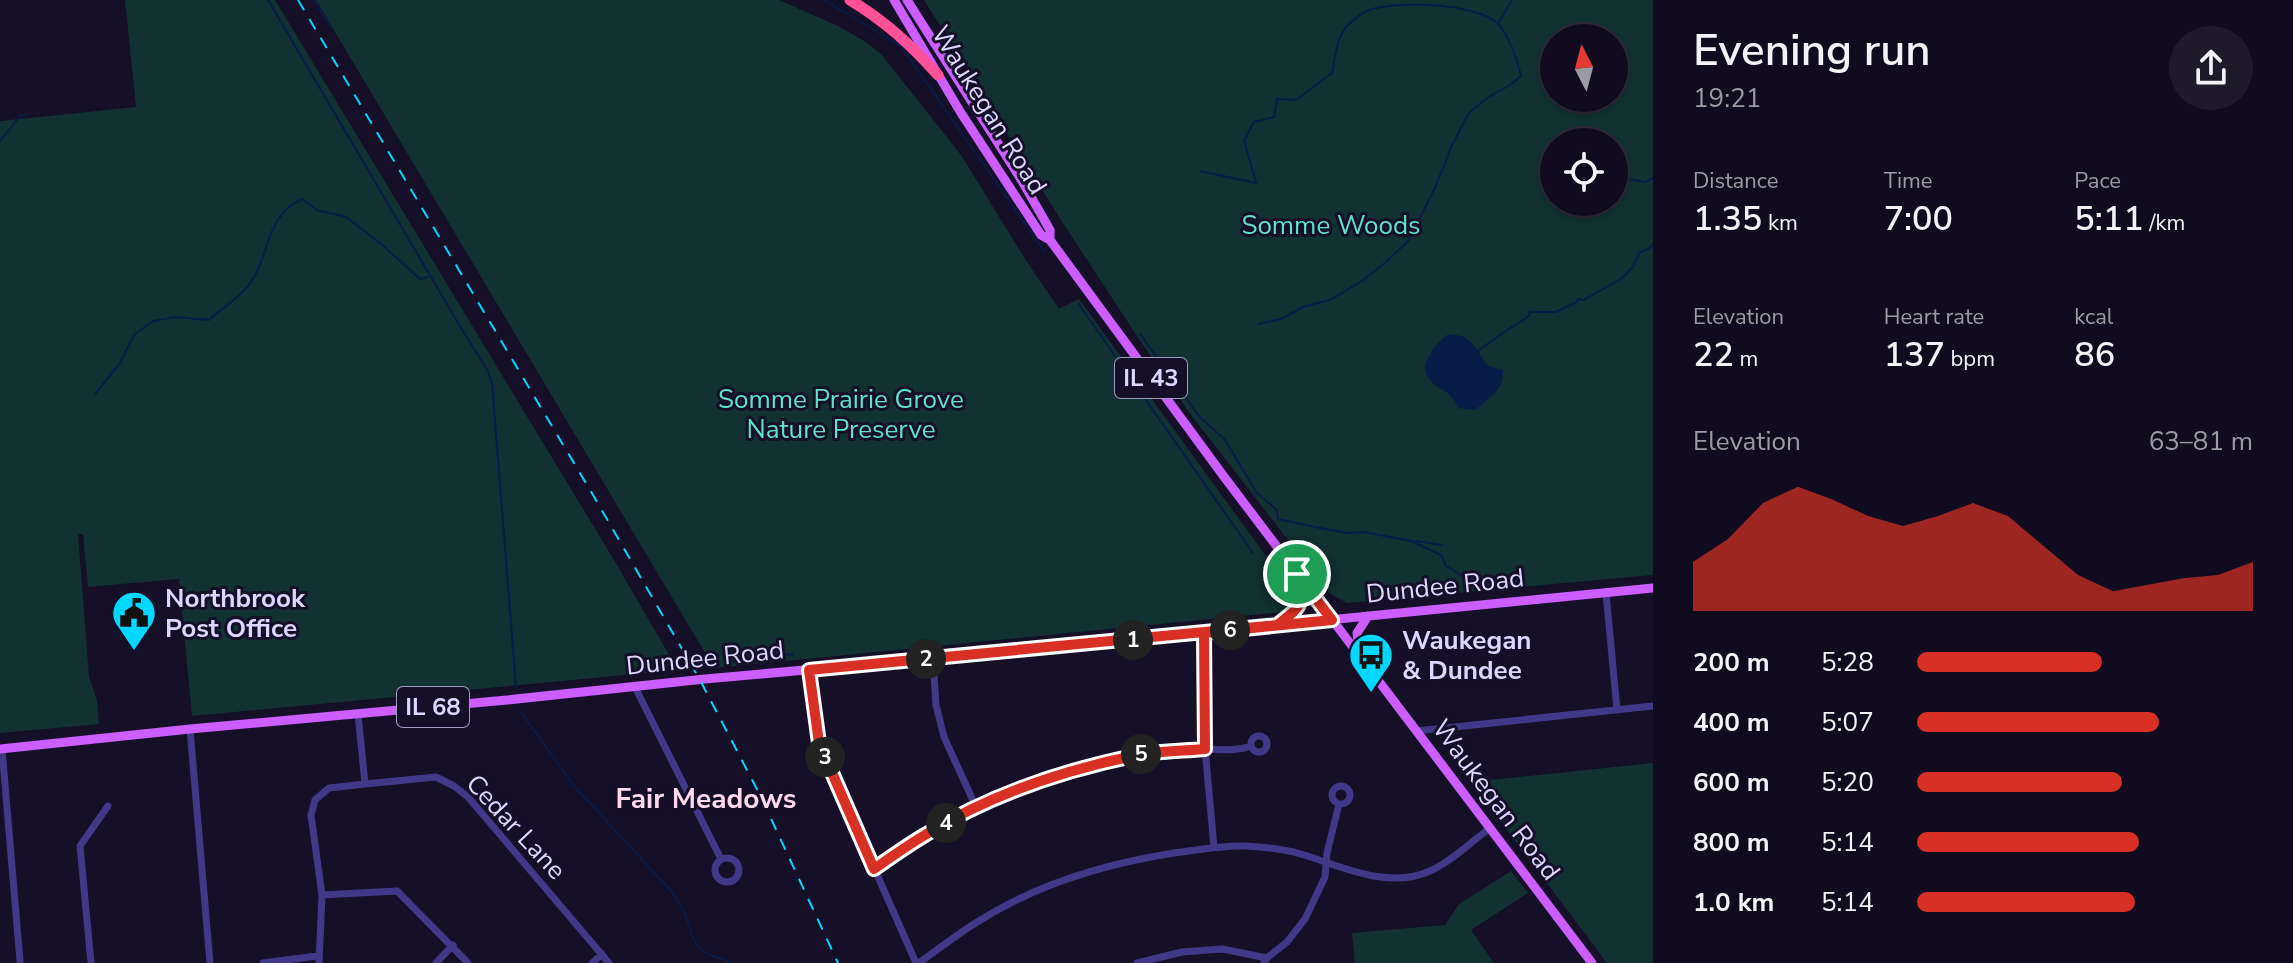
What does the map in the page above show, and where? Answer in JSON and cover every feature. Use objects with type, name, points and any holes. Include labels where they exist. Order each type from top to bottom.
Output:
[{"type":"highway","points":[[850,0],[880,18],[938,75]]},
{"type":"main road","name":"Waukegan Road","points":[[894,0],[975,135],[1041,235],[1050,240],[1297,574],[1592,963]]},
{"type":"main road","name":"Waukegan Road","points":[[907,0],[1022,181],[1050,230],[1050,240]]},
{"type":"main road","points":[[1277,625],[1298,609],[1301,599],[1297,574]]},
{"type":"main road","name":"Dundee Road","points":[[1,749],[1653,588]]},
{"type":"main road","points":[[1360,657],[1357,633],[1368,616]]},
{"type":"street","points":[[1606,593],[1617,710]]},
{"type":"street","points":[[1204,633],[1205,749],[1214,847]]},
{"type":"street","points":[[933,659],[936,705],[944,737],[976,807]]},
{"type":"street","points":[[809,670],[819,743],[918,963],[974,924],[1022,897],[1073,876],[1129,860],[1214,847],[1247,846],[1300,854],[1379,877],[1413,876],[1439,866],[1490,828]]},
{"type":"street","points":[[635,687],[721,859]]},
{"type":"street","points":[[1416,731],[1653,706]]},
{"type":"street","points":[[358,714],[365,784]]},
{"type":"street","points":[[190,729],[210,963]]},
{"type":"street","points":[[874,869],[926,834],[976,807],[1077,769],[1141,754],[1251,746]]},
{"type":"street","points":[[1,749],[20,961]]},
{"type":"street","name":"Cedar Lane","points":[[322,895],[311,815],[315,800],[329,788],[436,777],[468,797],[609,963]]},
{"type":"street","points":[[1137,963],[1182,952],[1222,949],[1266,960],[1287,942],[1305,919],[1325,877],[1339,804]]},
{"type":"street","points":[[91,963],[80,846],[108,806]]},
{"type":"street","points":[[263,963],[318,959],[322,895],[397,891],[468,963]]},
{"type":"street","points":[[436,963],[453,945]]},
{"type":"street","points":[[592,963],[602,954]]},
{"type":"green space","points":[[125,0],[275,0],[678,670],[192,716],[179,579],[88,587],[83,534],[78,534],[89,676],[97,701],[99,724],[0,733],[0,121],[136,107]]},
{"type":"green space","name":"Somme Prairie Grove Nature Preserve","points":[[316,0],[779,0],[866,42],[882,55],[961,155],[1059,309],[1079,299],[1298,600],[1292,611],[714,668]]},
{"type":"green space","name":"Somme Woods","points":[[924,0],[1653,0],[1653,575],[1347,603],[1329,593],[1188,411],[1133,330]]},
{"type":"green space","points":[[1653,763],[1653,963],[1607,963],[1471,782]]},
{"type":"green space","points":[[1511,871],[1528,893],[1471,930],[1494,963],[1355,963],[1352,933],[1445,925],[1459,904]]},
{"type":"water","points":[[1447,335],[1468,340],[1488,366],[1503,370],[1498,389],[1475,410],[1458,408],[1450,395],[1433,384],[1427,374],[1425,368],[1429,355]]},
{"type":"waterway","points":[[268,0],[488,371],[492,383],[516,687]]},
{"type":"waterway","points":[[314,0],[331,28]]},
{"type":"waterway","points":[[824,0],[901,46],[1044,251]]},
{"type":"waterway","points":[[1499,22],[1512,0]]},
{"type":"waterway","points":[[1200,171],[1256,183],[1244,140],[1254,122],[1274,117],[1277,99],[1296,100],[1332,73],[1340,36],[1347,26],[1367,11],[1396,5],[1435,5],[1473,12],[1499,25],[1513,49],[1521,76],[1469,113],[1408,241],[1362,281],[1330,300],[1303,307],[1281,319],[1258,324]]},
{"type":"waterway","points":[[0,141],[20,116],[26,115]]},
{"type":"waterway","points":[[1628,179],[1645,182],[1653,178]]},
{"type":"waterway","points":[[95,394],[120,363],[134,335],[153,321],[175,317],[209,320],[242,293],[257,271],[281,215],[302,199],[317,210],[346,217],[420,279],[428,277]]},
{"type":"waterway","points":[[1477,352],[1529,316],[1530,312],[1556,312],[1622,278],[1633,267],[1639,253],[1653,244]]},
{"type":"waterway","points":[[1078,303],[1253,553]]},
{"type":"waterway","points":[[1140,334],[1199,416],[1225,440],[1257,493],[1277,510],[1278,519],[1411,541],[1441,555],[1446,566],[1472,582]]},
{"type":"waterway","points":[[1416,541],[1442,545]]},
{"type":"waterway","points":[[775,656],[793,654]]},
{"type":"waterway","points":[[520,711],[574,786],[672,892],[700,948],[733,963]]},
{"type":"railway","points":[[298,0],[700,680],[760,795],[838,963]]},
{"type":"place","name":"Northbrook Post Office","points":[[134,652]]},
{"type":"place","name":"Waukegan & Dundee","points":[[1371,694]]},
{"type":"district","name":"Fair Meadows","points":[[706,799]]},
{"type":"route","points":[[1297,574],[1332,620],[1204,633],[1205,749],[1141,754],[1077,769],[1032,784],[976,807],[926,834],[874,869],[819,743],[809,670],[1277,625],[1298,609],[1301,599],[1297,574]]}]
